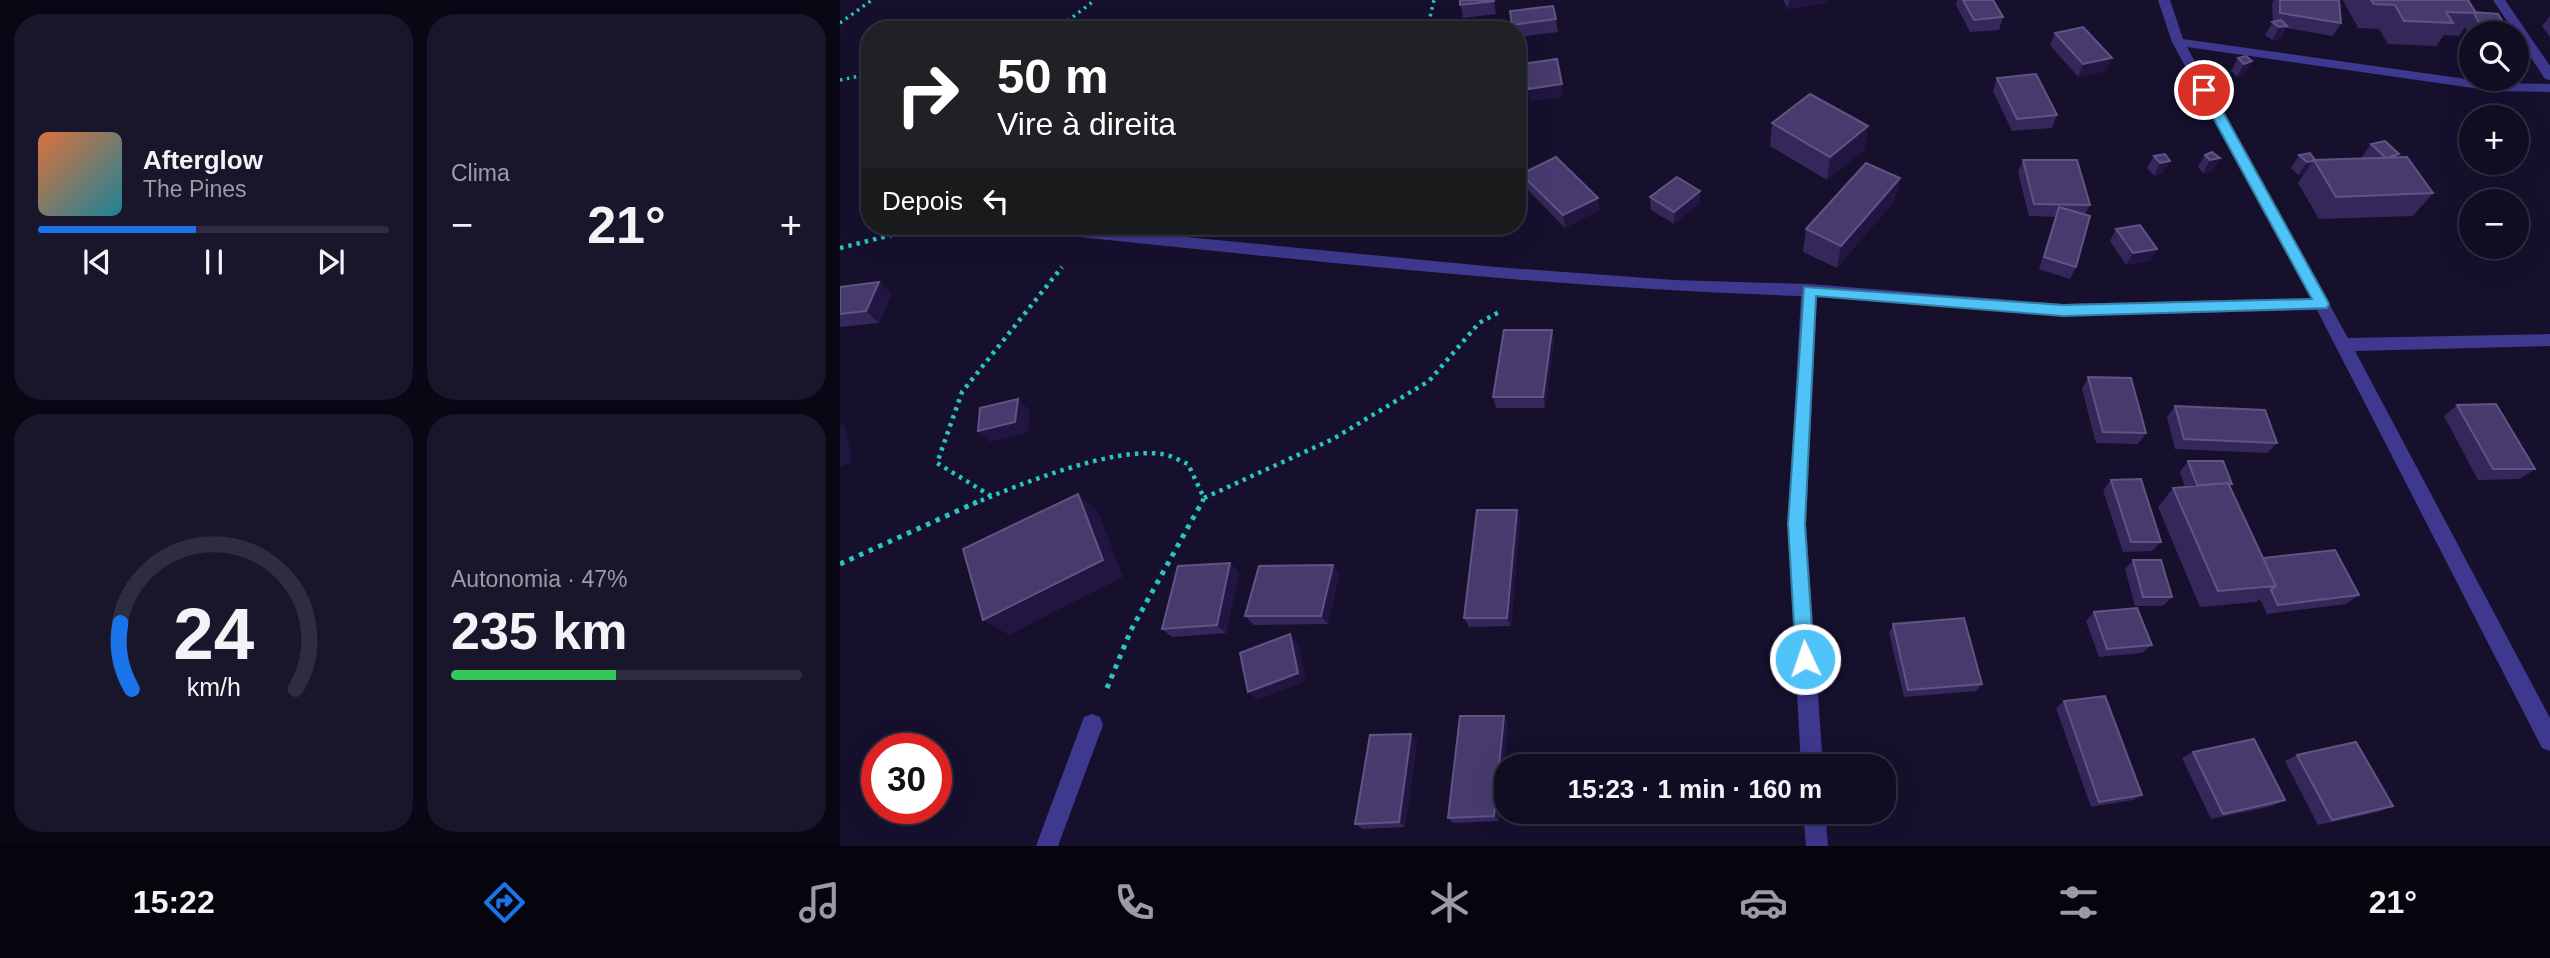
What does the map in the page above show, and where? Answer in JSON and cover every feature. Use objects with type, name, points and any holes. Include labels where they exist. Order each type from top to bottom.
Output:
[{"type":"street","points":[[2164,0],[2178,42],[2322,304],[2550,740]]},
{"type":"street","points":[[2499,0],[2550,76]]},
{"type":"street","points":[[2178,42],[2494,87],[2550,88]]},
{"type":"street","points":[[1121,235],[1496,273],[1674,286],[1809,290],[2063,310],[2322,304]]},
{"type":"street","points":[[1809,290],[1797,524],[1811,754]]},
{"type":"street","points":[[2342,345],[2550,340]]},
{"type":"street","points":[[1047,846],[1092,724]]},
{"type":"street","points":[[1815,824],[1816,846]]},
{"type":"path","points":[[840,23],[872,0]]},
{"type":"path","points":[[1068,21],[1095,0]]},
{"type":"path","points":[[1429,21],[1434,0]]},
{"type":"path","points":[[840,80],[861,76]]},
{"type":"path","points":[[840,248],[891,235]]},
{"type":"path","points":[[992,497],[937,463],[962,392],[1066,262],[1071,235]]},
{"type":"path","points":[[1092,724],[1131,630],[1204,498],[1333,439],[1429,381],[1479,323],[1503,310]]},
{"type":"path","points":[[840,564],[1057,471],[1100,460],[1165,453],[1188,465],[1204,498]]},
{"type":"building","points":[[1460,0],[1494,0],[1494,1],[1460,5]]},
{"type":"building","points":[[1963,0],[1993,0],[2003,17],[1974,20]]},
{"type":"building","points":[[2280,0],[2339,0],[2341,23],[2280,13]]},
{"type":"building","points":[[2371,0],[2468,0],[2476,13],[2446,12],[2453,23],[2404,21],[2395,5],[2374,4]]},
{"type":"building","points":[[1553,6],[1556,19],[1526,23],[1511,21],[1510,11]]},
{"type":"building","points":[[2473,12],[2498,14],[2502,21],[2478,21]]},
{"type":"building","points":[[2281,20],[2287,26],[2279,27],[2272,22]]},
{"type":"building","points":[[2083,27],[2112,58],[2083,64],[2055,33]]},
{"type":"building","points":[[2246,56],[2252,61],[2244,64],[2238,58]]},
{"type":"building","points":[[1557,59],[1562,84],[1528,89],[1526,64]]},
{"type":"building","points":[[2036,74],[2057,115],[2017,119],[1997,78]]},
{"type":"building","points":[[1810,94],[1868,126],[1830,157],[1772,123]]},
{"type":"building","points":[[2385,141],[2399,154],[2386,158],[2371,144]]},
{"type":"building","points":[[2212,152],[2220,158],[2210,160],[2205,155]]},
{"type":"building","points":[[2310,153],[2314,161],[2307,162],[2299,155]]},
{"type":"building","points":[[2165,154],[2170,161],[2160,163],[2154,156]]},
{"type":"building","points":[[1556,157],[1598,198],[1563,215],[1526,179],[1526,172]]},
{"type":"building","points":[[2407,157],[2433,193],[2336,197],[2314,160]]},
{"type":"building","points":[[2023,160],[2077,160],[2090,205],[2034,204]]},
{"type":"building","points":[[1866,163],[1900,178],[1841,246],[1806,229]]},
{"type":"building","points":[[1677,177],[1700,191],[1674,212],[1650,197]]},
{"type":"building","points":[[2059,207],[2090,216],[2076,267],[2044,257]]},
{"type":"building","points":[[2140,225],[2157,249],[2133,253],[2116,229]]},
{"type":"building","points":[[879,282],[866,311],[840,314],[840,287]]},
{"type":"building","points":[[1504,330],[1552,330],[1543,397],[1493,397]]},
{"type":"building","points":[[2088,377],[2131,378],[2146,433],[2103,432]]},
{"type":"building","points":[[1018,399],[1015,422],[978,431],[980,408]]},
{"type":"building","points":[[2496,404],[2535,469],[2493,469],[2457,405]]},
{"type":"building","points":[[2175,406],[2265,410],[2277,443],[2184,439]]},
{"type":"building","points":[[2188,461],[2223,461],[2232,484],[2197,485]]},
{"type":"building","points":[[2141,479],[2161,542],[2131,542],[2111,480]]},
{"type":"building","points":[[2228,483],[2276,586],[2218,591],[2173,488]]},
{"type":"building","points":[[1078,494],[1103,560],[983,620],[963,549]]},
{"type":"building","points":[[1477,510],[1517,510],[1507,618],[1464,618]]},
{"type":"building","points":[[2335,550],[2359,595],[2278,605],[2271,590],[2276,586],[2263,558]]},
{"type":"building","points":[[2133,560],[2161,560],[2172,597],[2143,597]]},
{"type":"building","points":[[1230,563],[1217,625],[1162,629],[1178,566]]},
{"type":"building","points":[[1333,565],[1321,616],[1245,616],[1259,566]]},
{"type":"building","points":[[2137,608],[2152,645],[2107,649],[2094,612]]},
{"type":"building","points":[[1964,618],[1982,684],[1908,690],[1893,624]]},
{"type":"building","points":[[1290,634],[1298,673],[1248,692],[1240,653]]},
{"type":"building","points":[[2105,696],[2142,795],[2099,802],[2064,701]]},
{"type":"building","points":[[1460,716],[1504,716],[1500,754],[1494,754],[1494,816],[1448,818]]},
{"type":"building","points":[[1411,734],[1399,822],[1355,824],[1370,735]]},
{"type":"building","points":[[2254,739],[2285,800],[2223,814],[2193,752]]},
{"type":"building","points":[[2356,742],[2393,806],[2332,820],[2297,755]]},
{"type":"route","points":[[1805,659],[1797,524],[1809,290],[2063,310],[2322,304],[2204,90]]}]
